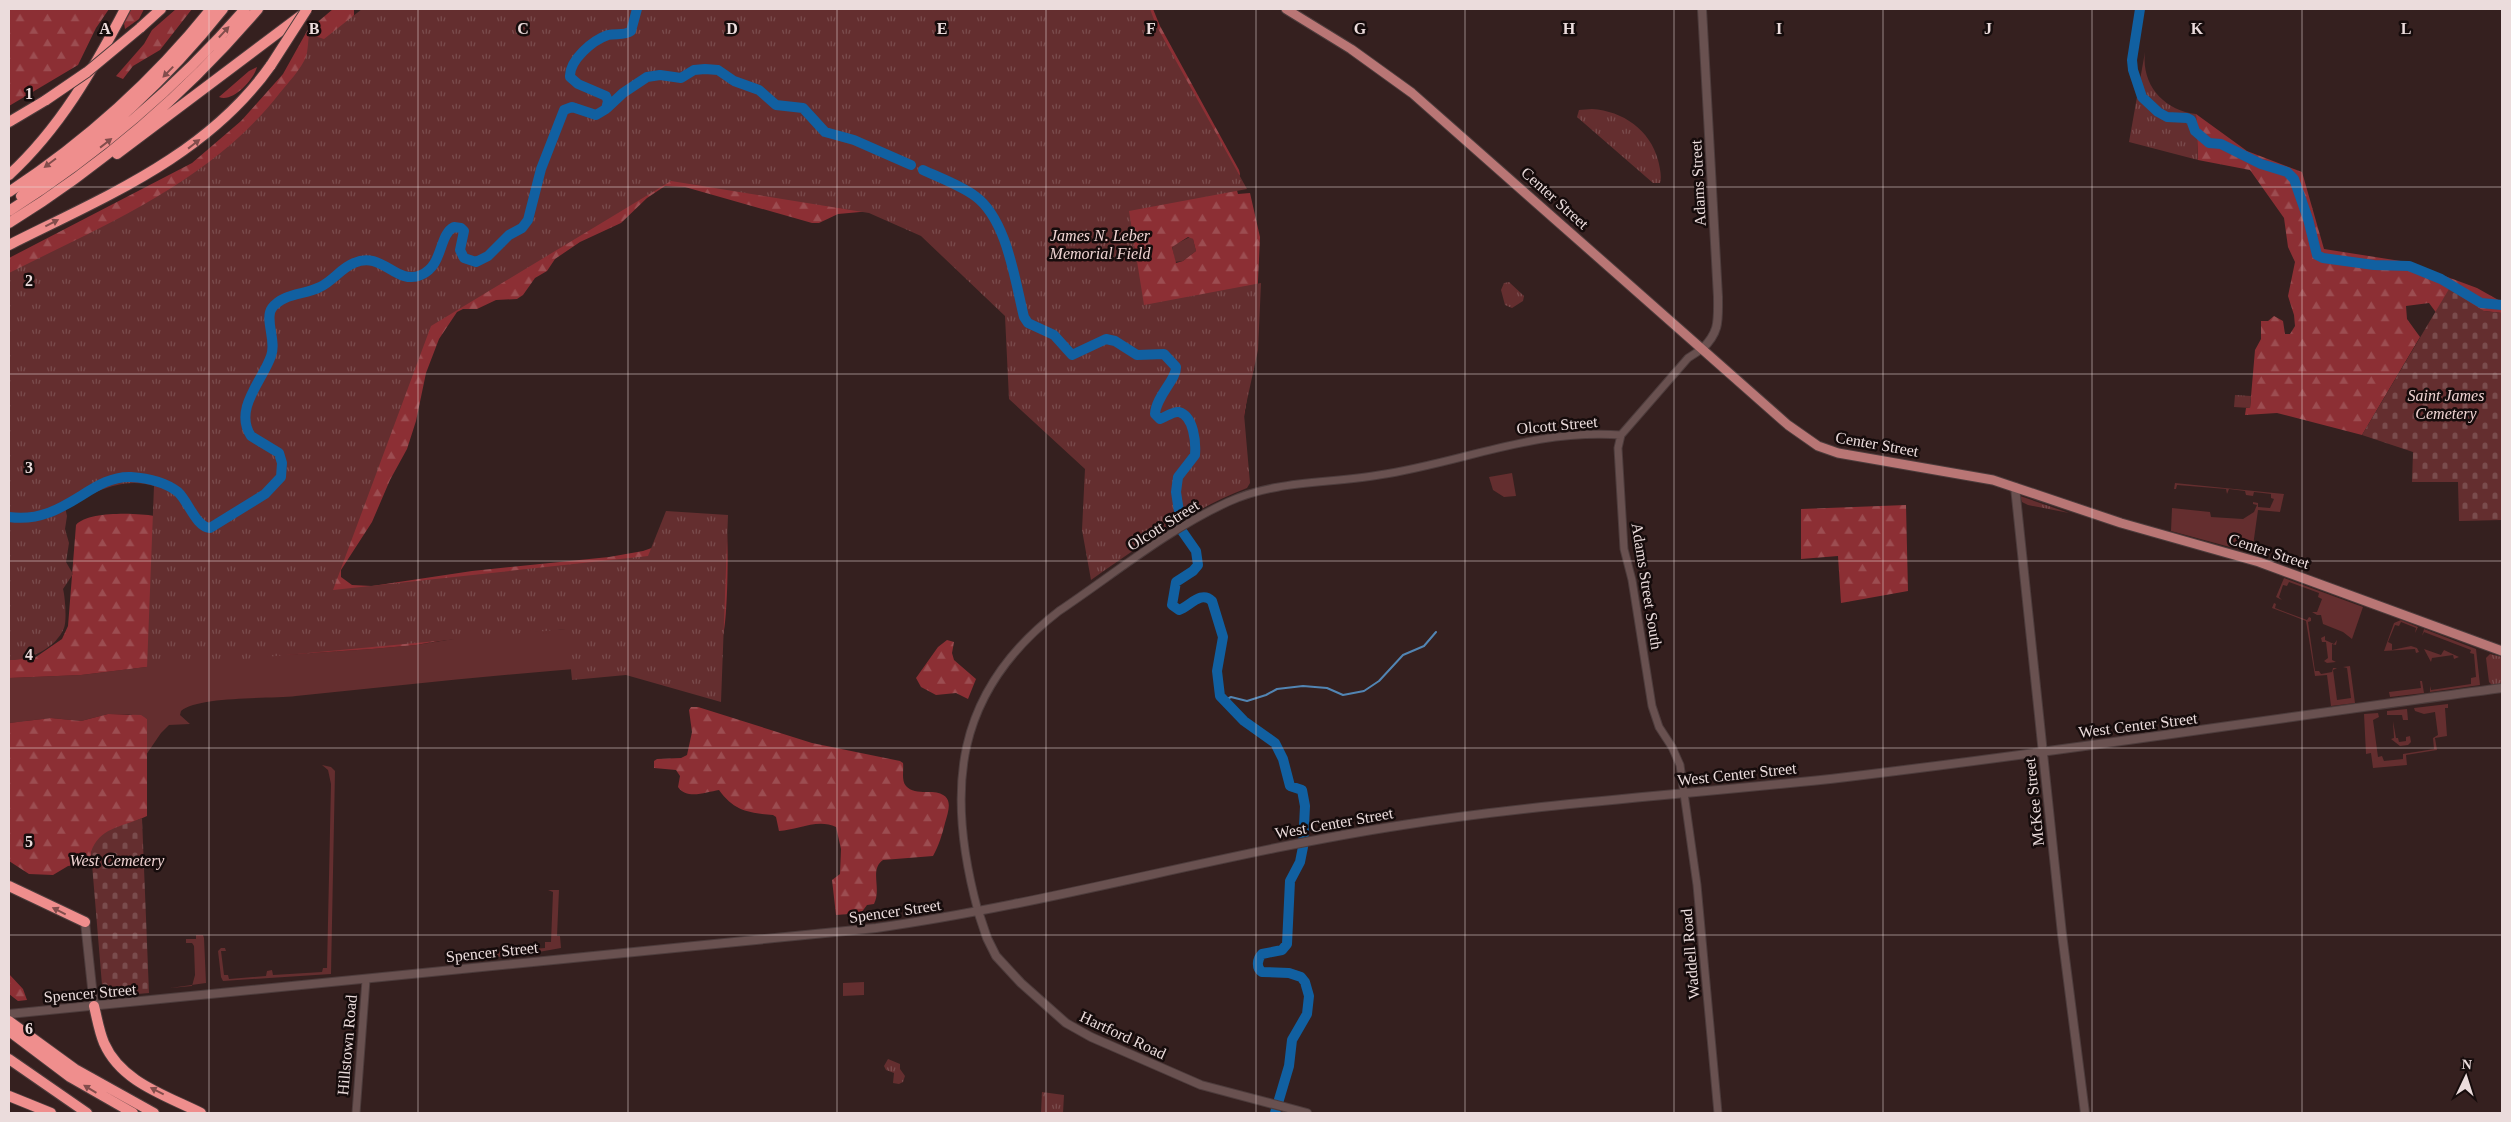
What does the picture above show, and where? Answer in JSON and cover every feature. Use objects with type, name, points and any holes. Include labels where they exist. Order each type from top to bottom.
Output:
[{"type":"highway","points":[[9,175],[36,149],[64,115],[85,82],[125,9]]},
{"type":"highway","points":[[9,122],[87,72],[161,9]]},
{"type":"highway","points":[[9,192],[60,156],[111,114],[157,70],[211,9]]},
{"type":"highway","points":[[9,204],[58,169],[119,120],[176,63],[223,9]]},
{"type":"highway","points":[[9,211],[76,166],[138,116],[198,59],[245,9]]},
{"type":"highway","points":[[9,223],[86,171],[172,99],[258,9]]},
{"type":"highway","points":[[9,245],[171,161],[228,114],[271,65],[307,9]]},
{"type":"highway","points":[[86,171],[110,160],[311,9]]},
{"type":"highway","points":[[9,880],[33,897]]},
{"type":"highway","points":[[9,886],[85,922]]},
{"type":"highway","points":[[94,1006],[103,1041],[121,1069],[132,1078],[201,1113]]},
{"type":"highway","points":[[9,1015],[31,1034],[40,1045]]},
{"type":"highway","points":[[9,1021],[40,1045],[94,1081],[154,1113]]},
{"type":"highway","points":[[9,1032],[70,1077],[133,1113]]},
{"type":"highway","points":[[9,1059],[87,1113]]},
{"type":"highway","points":[[9,1096],[51,1113]]},
{"type":"main road","name":"Center Street","points":[[1286,9],[1361,56],[1433,111],[1788,425],[1823,449],[1844,455],[1978,476],[2015,487],[2121,523],[2255,561],[2502,651]]},
{"type":"main road","name":"Adams Street","points":[[1702,9],[1718,297],[1717,329],[1712,340],[1702,350]]},
{"type":"main road","name":"McKee Street","points":[[2015,487],[2042,751],[2084,1113]]},
{"type":"main road","name":"West Center Street","points":[[978,911],[1298,843],[1408,824],[1852,776],[2502,688]]},
{"type":"main road","name":"Spencer Street","points":[[9,1015],[366,980],[601,954],[830,934],[978,911]]},
{"type":"main road","name":"Hartford Road","points":[[978,911],[984,932],[996,956],[1021,983],[1066,1023],[1091,1037],[1201,1085],[1307,1113]]},
{"type":"main road","points":[[85,922],[94,1006]]},
{"type":"street","points":[[1621,435],[1688,358],[1702,350]]},
{"type":"street","name":"Olcott Street","points":[[978,911],[962,834],[960,788],[966,745],[987,691],[1008,660],[1039,627],[1175,532],[1228,502],[1270,488],[1378,476],[1533,439],[1596,434],[1621,435]]},
{"type":"street","name":"Adams Street South","points":[[1621,435],[1618,448],[1624,549],[1632,580],[1652,706],[1659,726],[1677,757],[1683,793]]},
{"type":"street","name":"Waddell Road","points":[[1683,793],[1698,885],[1718,1113]]},
{"type":"street","name":"Hillstown Road","points":[[356,1113],[366,980]]},
{"type":"green space","points":[[9,9],[109,9],[96,28],[78,65],[9,106]]},
{"type":"green space","points":[[131,9],[144,9],[139,19],[125,29],[124,23]]},
{"type":"green space","points":[[176,9],[192,9],[160,50],[133,66],[123,79],[116,76],[144,44],[152,30]]},
{"type":"green space","points":[[333,9],[354,9],[354,15],[289,125],[9,287],[9,258],[192,163],[241,121],[283,74],[307,31]]},
{"type":"green space","name":"James N. Leber Memorial Field","points":[[362,9],[1150,9],[1156,25],[1247,189],[1129,211],[1144,305],[1261,283],[1258,350],[1244,414],[1250,483],[1247,488],[1206,507],[1166,529],[1091,580],[1082,530],[1085,469],[1009,399],[1005,316],[921,236],[869,213],[671,181],[431,326],[333,590],[648,556],[666,511],[728,515],[721,702],[626,675],[572,680],[567,629],[147,668],[154,486],[142,483],[108,487],[65,507],[67,516],[65,529],[69,543],[66,562],[73,574],[63,589],[66,614],[64,628],[55,642],[41,652],[17,660],[9,660],[9,273],[119,218],[189,176],[252,125],[279,94],[304,62],[309,34],[324,39]]},
{"type":"green space","name":"James N. Leber Memorial Field","points":[[1001,9],[1153,9],[1160,26],[1239,170],[1240,174],[1236,187],[1238,194],[1250,193],[1260,237],[1255,348],[1243,423],[985,133]],"holes":[[[1188,237],[1193,239],[1196,251],[1183,261],[1176,263],[1172,247]]]},
{"type":"green space","points":[[2145,52],[2147,75],[2157,94],[2174,107],[2184,112],[2196,114],[2198,160],[2129,142]]},
{"type":"green space","points":[[257,67],[252,78],[242,89],[230,97],[219,97],[249,71]]},
{"type":"green space","points":[[1592,109],[1624,118],[1642,131],[1654,149],[1658,160],[1661,175],[1660,183],[1653,183],[1577,117],[1579,110]]},
{"type":"green space","points":[[2196,114],[2247,151],[2302,172],[2324,249],[2407,262],[2477,288],[2502,302],[2502,313],[2484,311],[2449,330],[2429,303],[2406,306],[2407,319],[2420,337],[2362,435],[2277,413],[2245,415],[2246,408],[2250,408],[2255,350],[2261,339],[2261,321],[2268,321],[2274,316],[2283,321],[2285,334],[2290,334],[2295,326],[2294,315],[2288,296],[2295,262],[2288,247],[2284,218],[2250,170],[2198,160]]},
{"type":"green space","points":[[560,150],[871,211],[838,214],[819,223],[812,223],[685,187],[665,186],[647,198],[621,223],[580,242],[555,259],[547,271],[535,278],[523,295],[517,299],[496,300],[477,309],[463,309],[457,312],[439,339],[426,373],[416,421],[407,449],[390,480],[372,522],[341,570],[341,577],[352,585],[372,586],[472,571],[609,557],[643,551],[726,522],[726,617],[722,639],[619,625],[472,635],[416,645],[195,661],[81,675],[9,678],[9,656],[33,659],[62,639],[68,626],[76,525],[82,520],[101,515],[136,514],[154,516],[391,376]]},
{"type":"green space","points":[[1190,237],[1193,239],[1196,251],[1183,261],[1175,262],[1172,246]]},
{"type":"green space","points":[[1509,282],[1524,296],[1523,301],[1512,308],[1505,305],[1501,290],[1504,283]]},
{"type":"green space","name":"Saint James Cemetery","points":[[2449,289],[2484,311],[2502,313],[2502,520],[2459,521],[2458,482],[2412,482],[2413,452],[2362,435]]},
{"type":"green space","points":[[2235,395],[2251,396],[2250,408],[2234,407]]},
{"type":"green space","points":[[1512,473],[1516,496],[1504,497],[1493,490],[1489,477]]},
{"type":"green space","points":[[2175,483],[2284,494],[2280,512],[2258,510],[2252,553],[2171,531],[2172,508],[2210,512],[2211,517],[2243,519],[2254,512],[2257,505],[2253,504],[2253,502],[2258,503],[2258,507],[2270,508],[2274,499],[2271,498],[2271,494],[2254,492],[2253,496],[2246,495],[2245,491],[2229,489],[2227,494],[2226,489],[2177,485],[2176,489],[2174,489]]},
{"type":"green space","points":[[2020,496],[2069,513],[2028,505],[2022,502]]},
{"type":"green space","points":[[1906,505],[1908,591],[1841,603],[1838,556],[1801,559],[1801,509]]},
{"type":"green space","points":[[2284,578],[2363,607],[2352,639],[2343,632],[2323,624],[2321,615],[2312,612],[2317,612],[2322,599],[2318,597],[2319,593],[2289,582],[2287,586],[2283,585],[2279,597],[2282,600],[2276,597]]},
{"type":"green space","points":[[2274,603],[2276,604],[2275,608],[2307,620],[2309,617],[2311,618],[2311,621],[2308,622],[2315,671],[2319,671],[2321,674],[2332,672],[2333,668],[2337,668],[2333,670],[2337,700],[2351,698],[2347,668],[2343,667],[2350,666],[2355,703],[2331,706],[2327,675],[2315,676],[2306,621],[2272,608]]},
{"type":"green space","points":[[2401,620],[2418,627],[2415,633],[2416,628],[2401,622],[2399,626],[2395,625],[2388,642],[2392,644],[2392,650],[2411,646],[2417,648],[2419,652],[2416,653],[2415,649],[2384,651],[2394,623]]},
{"type":"green space","points":[[619,625],[611,666],[296,696],[218,700],[202,703],[181,711],[180,715],[190,724],[169,725],[146,755],[147,719],[129,714],[108,714],[81,721],[51,718],[9,723],[9,678],[81,675],[195,661],[372,649],[416,645],[472,636]]},
{"type":"green space","points":[[2424,629],[2476,649],[2480,685],[2430,692],[2430,686],[2431,690],[2471,684],[2471,678],[2476,677],[2474,654],[2470,653],[2471,650],[2424,632],[2422,636]]},
{"type":"green space","points":[[2325,636],[2325,640],[2334,644],[2337,640],[2336,645],[2332,644],[2332,660],[2336,662],[2327,663],[2324,661],[2328,658],[2326,642],[2322,642],[2321,638]]},
{"type":"green space","points":[[947,640],[954,642],[952,653],[954,660],[976,679],[968,699],[956,693],[936,695],[921,687],[916,678],[938,647]]},
{"type":"green space","points":[[2424,649],[2441,655],[2444,650],[2459,657],[2454,659],[2453,655],[2432,658],[2431,662]]},
{"type":"green space","points":[[2490,654],[2502,657],[2502,684],[2492,685],[2489,682],[2486,658]]},
{"type":"green space","points":[[2420,681],[2422,681],[2424,693],[2390,697],[2389,692],[2421,688]]},
{"type":"green space","points":[[2448,704],[2448,708],[2445,708],[2447,736],[2435,738],[2437,750],[2406,755],[2407,765],[2373,768],[2371,753],[2366,754],[2364,714],[2378,713],[2379,717],[2373,720],[2378,757],[2382,756],[2384,761],[2403,759],[2403,754],[2434,749],[2433,738],[2438,735],[2435,712],[2424,714],[2415,711],[2414,708]]},
{"type":"green space","points":[[691,707],[698,707],[812,743],[900,761],[903,763],[904,781],[908,788],[918,792],[939,793],[949,803],[940,840],[933,856],[883,860],[877,869],[877,892],[874,904],[867,905],[861,913],[836,915],[832,880],[840,874],[841,849],[836,827],[815,824],[779,831],[776,817],[773,815],[749,812],[736,807],[719,790],[697,794],[686,793],[678,787],[680,776],[676,770],[654,768],[654,761],[657,759],[681,758],[687,755],[692,732],[689,710]]},
{"type":"green space","points":[[2407,709],[2408,720],[2403,720],[2402,715],[2387,715],[2387,711]]},
{"type":"green space","points":[[108,714],[141,715],[147,719],[147,816],[138,820],[91,852],[91,863],[68,866],[53,875],[29,874],[9,861],[9,723],[51,718],[81,721]]},
{"type":"green space","points":[[2393,721],[2396,738],[2398,738],[2399,742],[2406,741],[2406,737],[2410,736],[2411,742],[2408,745],[2400,746],[2391,739],[2394,738]]},
{"type":"green space","points":[[322,765],[331,767],[335,771],[331,974],[223,981],[218,951],[221,948],[225,948],[226,951],[221,951],[224,975],[228,975],[229,979],[266,976],[267,971],[272,970],[273,975],[322,972],[323,968],[327,968],[331,784],[328,770]]},
{"type":"green space","name":"West Cemetery","points":[[142,818],[149,993],[103,997],[91,852],[99,838],[105,833]]},
{"type":"green space","points":[[548,890],[559,890],[557,936],[560,936],[561,948],[533,953],[532,945],[534,949],[545,948],[545,942],[551,942],[553,892]]},
{"type":"green space","points":[[196,935],[203,935],[206,983],[192,985],[195,975],[194,946],[192,943],[186,943],[186,939],[196,939]]},
{"type":"green space","points":[[523,946],[522,954],[489,958],[489,950],[494,953],[502,951],[500,947],[505,948],[505,953],[521,951]]},
{"type":"green space","points":[[9,974],[23,989],[27,1000],[18,1001],[9,994]]},
{"type":"green space","points":[[864,982],[864,995],[843,996],[843,983]]},
{"type":"green space","points":[[888,1059],[900,1064],[900,1069],[905,1076],[903,1082],[899,1084],[893,1083],[894,1073],[886,1070],[884,1066]]},
{"type":"green space","points":[[1042,1092],[1064,1095],[1063,1113],[1041,1113]]},
{"type":"waterway","points":[[9,517],[28,517],[46,514],[116,478],[143,478],[156,481],[173,489],[182,496],[196,519],[205,527],[210,528],[265,494],[281,477],[282,463],[279,453],[251,436],[246,426],[245,415],[251,395],[271,356],[273,344],[269,318],[272,308],[288,297],[320,287],[349,265],[364,260],[381,264],[404,276],[421,275],[434,264],[445,236],[454,227],[461,228],[464,231],[460,250],[464,258],[476,262],[488,256],[509,235],[522,228],[528,220],[541,169],[564,110],[572,107],[596,115],[606,109],[608,101],[606,96],[578,84],[570,77],[573,64],[596,41],[611,34],[631,31],[637,9]]},
{"type":"waterway","points":[[2140,9],[2132,60],[2133,70],[2142,97],[2158,112],[2167,117],[2191,120],[2195,131],[2209,143],[2221,144],[2261,164],[2287,172],[2294,179],[2308,219],[2317,255],[2323,258],[2374,265],[2409,266],[2441,279],[2481,303],[2502,305]]},
{"type":"waterway","points":[[607,108],[623,93],[647,77],[660,75],[681,78],[694,70],[718,70],[734,81],[759,90],[776,105],[803,108],[825,132],[854,140],[911,165]]},
{"type":"waterway","points":[[923,170],[963,188],[986,206],[1002,235],[1013,269],[1024,317],[1028,323],[1054,335],[1072,355],[1106,339],[1115,341],[1137,355],[1164,354],[1176,367],[1173,377],[1156,407],[1155,414],[1160,419],[1179,412],[1188,419],[1193,430],[1195,455],[1178,477],[1176,492],[1182,531],[1196,551],[1198,565],[1193,571],[1176,582],[1172,605],[1179,610],[1200,598],[1204,597],[1212,601],[1223,637],[1217,671],[1220,696],[1244,721],[1275,743],[1283,759],[1290,786],[1302,790],[1305,806],[1303,847],[1300,862],[1290,881],[1287,944],[1282,950],[1262,954],[1258,963],[1262,972],[1289,973],[1301,977],[1305,982],[1309,996],[1307,1014],[1292,1040],[1289,1066],[1275,1113]]},
{"type":"waterway","points":[[1223,701],[1231,697],[1247,701],[1277,689],[1303,686],[1327,688],[1343,695],[1364,691],[1379,681],[1403,655],[1424,646],[1436,632]]}]
